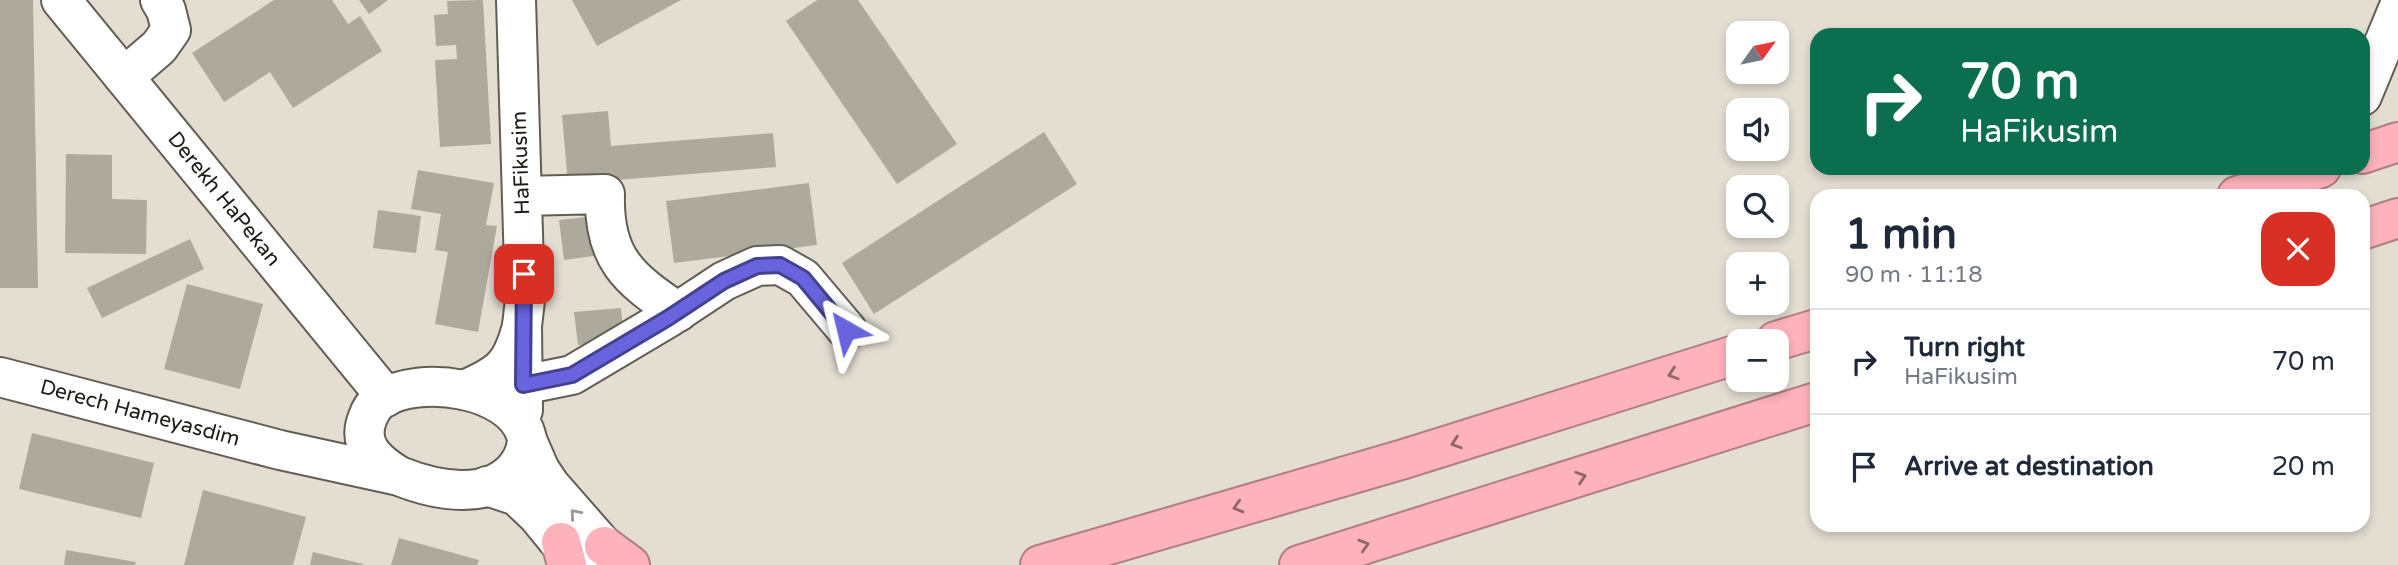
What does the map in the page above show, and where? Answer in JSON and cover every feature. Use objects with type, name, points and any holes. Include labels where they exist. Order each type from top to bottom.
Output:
[{"type":"highway","points":[[2370,151],[2398,142]]},
{"type":"highway","points":[[2258,189],[2300,175]]},
{"type":"highway","points":[[2370,227],[2398,218]]},
{"type":"highway","points":[[1789,337],[1810,331]]},
{"type":"highway","points":[[1040,565],[1404,459],[1726,358]]},
{"type":"highway","points":[[1299,565],[1810,404]]},
{"type":"street","name":"Derekh HaPekan","points":[[61,0],[124,77],[378,405]]},
{"type":"street","points":[[124,77],[159,47],[171,30],[166,10],[160,0]]},
{"type":"street","name":"HaFikusim","points":[[516,0],[525,300],[525,433]]},
{"type":"street","points":[[2370,77],[2398,9]]},
{"type":"street","points":[[2248,189],[2268,175]]},
{"type":"street","points":[[522,196],[605,194],[604,220],[611,247],[625,268],[648,293],[678,312]]},
{"type":"street","points":[[523,385],[572,375],[678,312],[724,281],[757,266],[780,265],[803,278],[846,330]]},
{"type":"street","name":"HaFikusim","points":[[464,390],[487,380],[503,367],[515,352],[523,326]]},
{"type":"street","name":"Derech Hameyasdim","points":[[0,377],[280,450],[399,475]]},
{"type":"street","points":[[525,433],[521,460],[513,472],[500,482],[454,490],[437,488],[382,466],[363,437],[364,425],[378,405],[419,388],[442,386],[494,400],[512,413],[525,433],[540,470],[593,558]]},
{"type":"street","name":"Derech Hameyasdim","points":[[280,450],[330,437],[378,405]]},
{"type":"street","points":[[486,486],[517,496],[593,558]]},
{"type":"building","points":[[0,0],[33,0],[38,288],[0,288]]},
{"type":"building","points":[[274,0],[332,0],[348,24],[360,16],[382,51],[293,108],[270,72],[224,102],[192,53]]},
{"type":"building","points":[[359,0],[388,0],[369,14]]},
{"type":"building","points":[[483,0],[491,144],[440,147],[435,60],[457,59],[456,45],[436,46],[434,15],[448,14],[447,1]]},
{"type":"building","points":[[572,0],[681,0],[597,46]]},
{"type":"building","points":[[817,0],[858,0],[957,144],[897,184],[786,21]]},
{"type":"building","points":[[608,111],[611,146],[773,133],[776,167],[568,184],[562,115]]},
{"type":"building","points":[[1044,132],[1077,184],[874,314],[842,263]]},
{"type":"building","points":[[66,154],[112,155],[112,199],[147,200],[146,254],[65,253]]},
{"type":"building","points":[[418,170],[494,183],[486,225],[497,226],[478,332],[435,324],[448,252],[435,250],[441,214],[411,209]]},
{"type":"building","points":[[809,183],[817,245],[674,263],[666,201]]},
{"type":"building","points":[[378,210],[421,216],[416,253],[373,248]]},
{"type":"building","points":[[596,216],[601,255],[564,260],[559,220]]},
{"type":"building","points":[[190,239],[204,269],[102,318],[87,288]]},
{"type":"building","points":[[187,284],[263,304],[240,389],[164,369]]},
{"type":"building","points":[[621,308],[624,341],[578,345],[574,312]]},
{"type":"building","points":[[32,433],[154,463],[141,518],[19,489]]},
{"type":"building","points":[[203,490],[306,517],[293,565],[184,565]]},
{"type":"building","points":[[399,538],[479,560],[477,565],[391,565]]},
{"type":"building","points":[[66,550],[136,562],[135,565],[64,565]]},
{"type":"building","points":[[313,552],[363,564],[363,565],[310,565]]},
{"type":"route","points":[[524,274],[523,385],[572,375],[724,281],[757,266],[780,265],[803,278],[846,330]]}]
